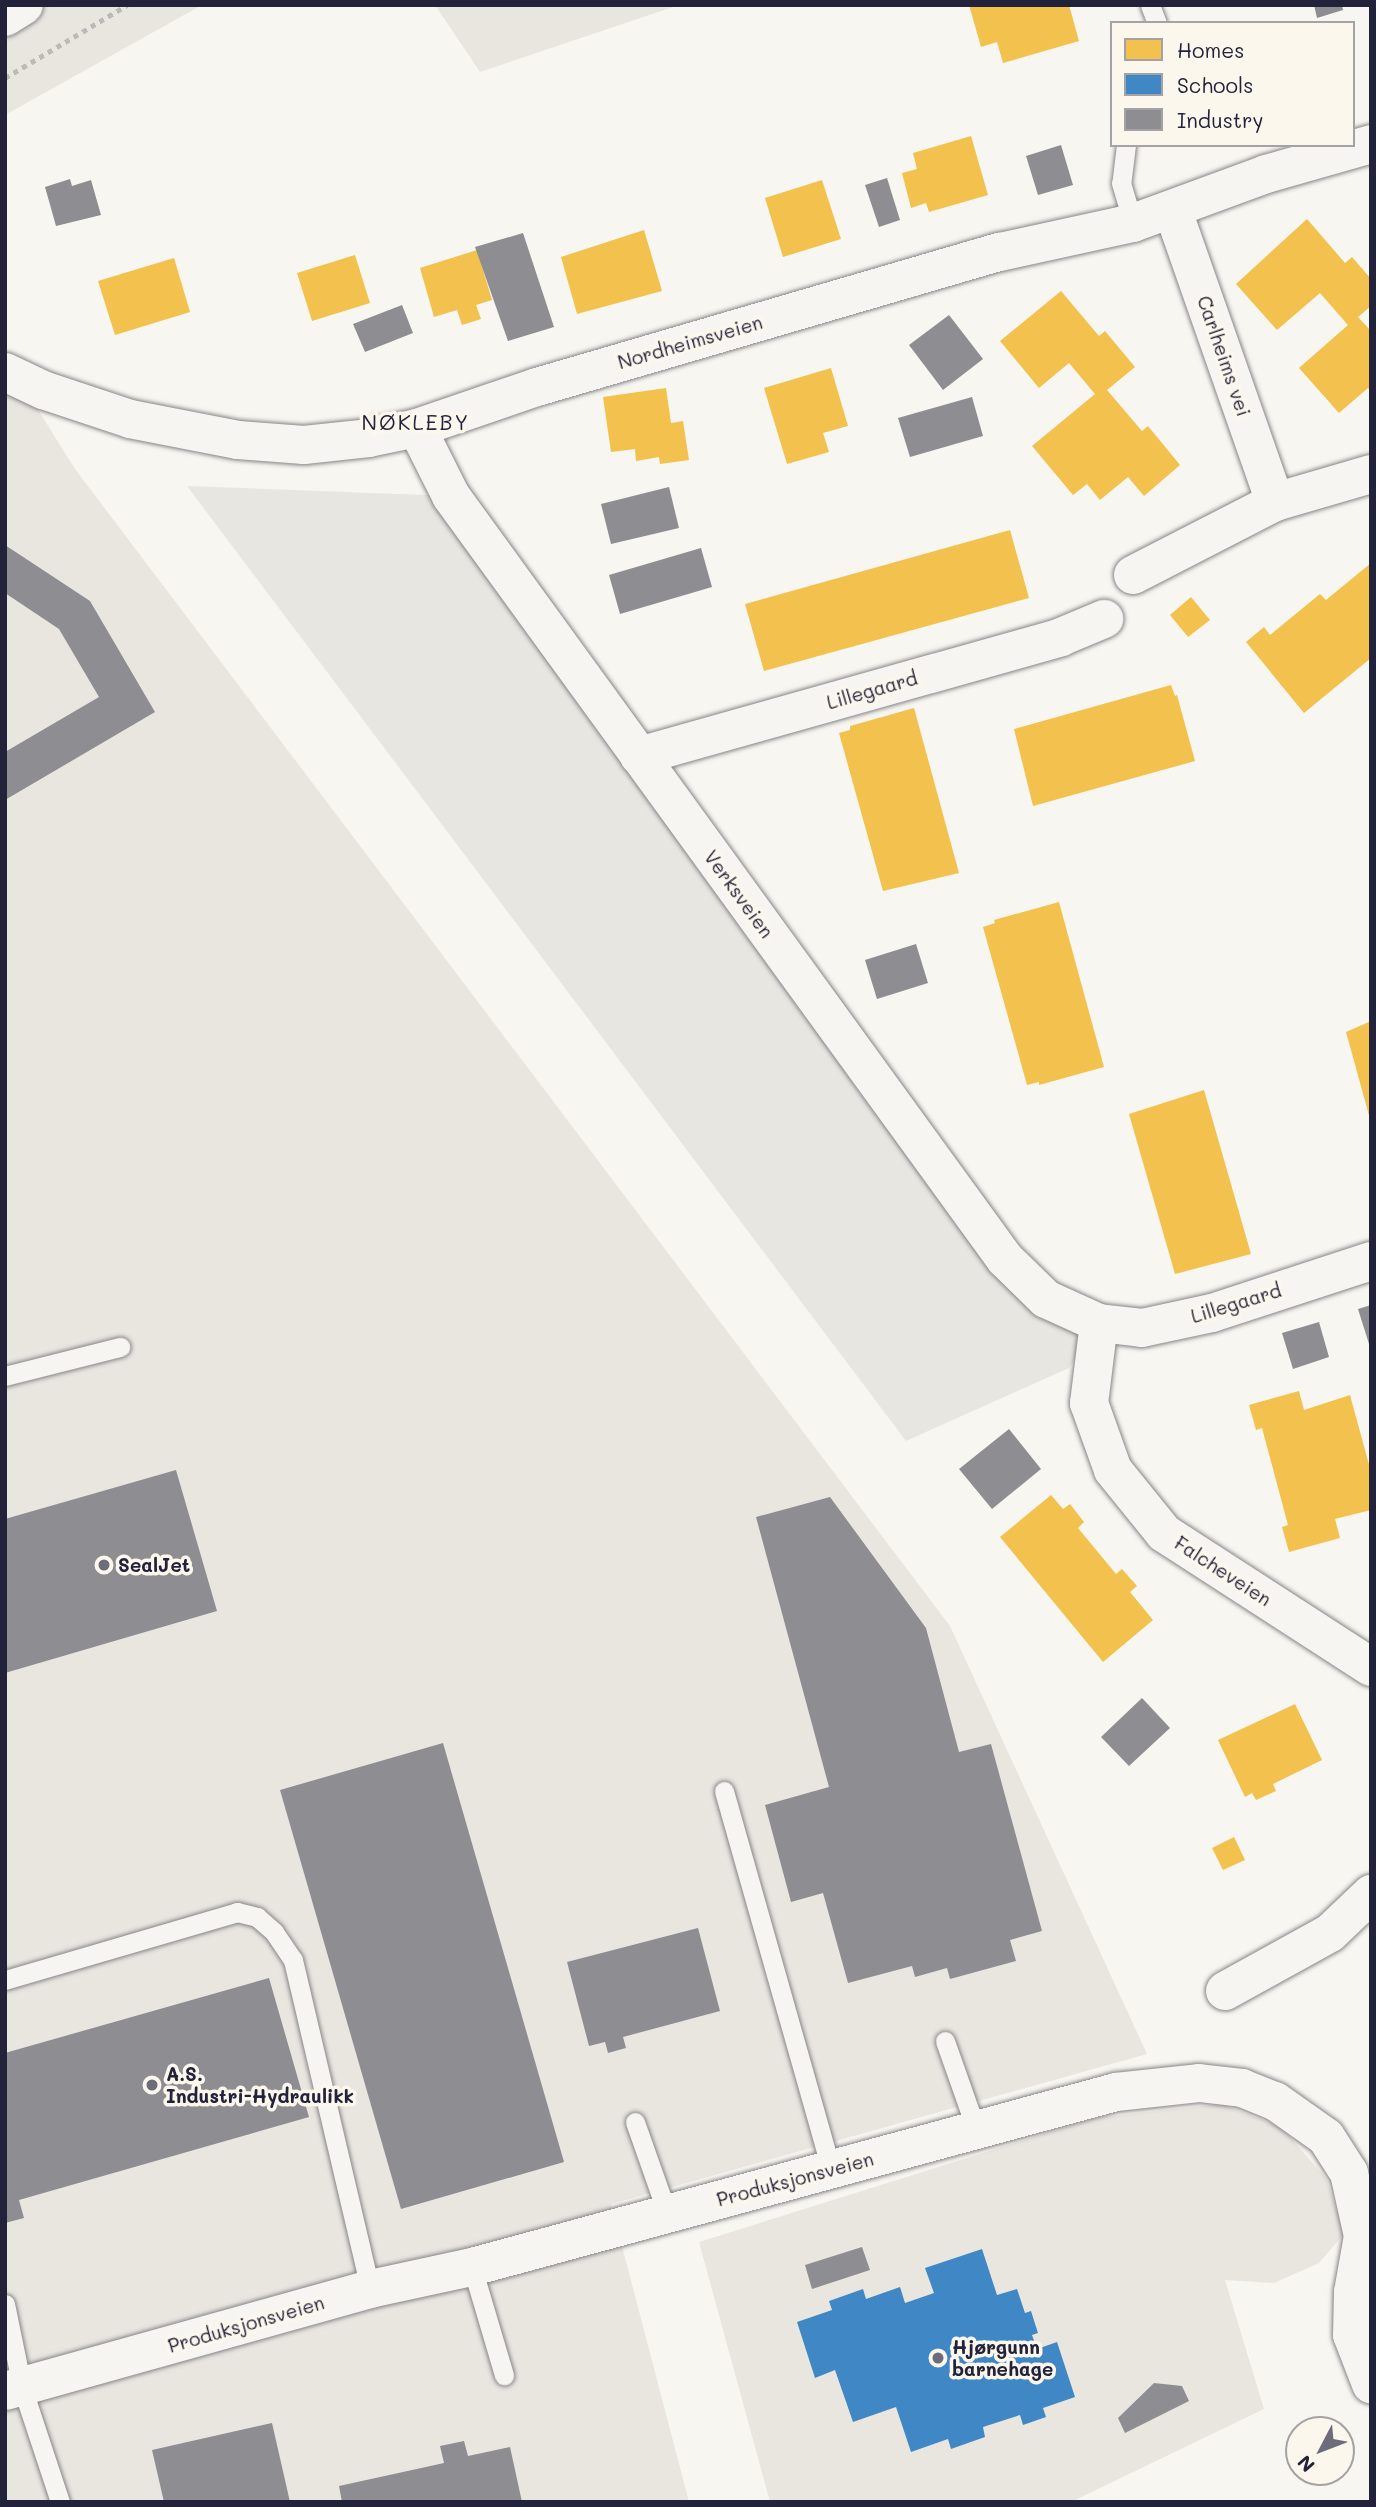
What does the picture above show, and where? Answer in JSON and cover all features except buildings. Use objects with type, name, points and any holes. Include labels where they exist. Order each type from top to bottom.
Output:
[{"type":"street","points":[[5,17],[24,5]]},
{"type":"street","name":"Nordheimsveien","points":[[5,372],[43,390],[131,418],[238,440],[304,445],[417,428],[537,387],[1000,252],[1133,223],[1266,174],[1371,144]]},
{"type":"street","name":"Carlheims vei","points":[[1173,210],[1275,502]]},
{"type":"street","name":"Verksveien","points":[[417,428],[451,496],[1005,1259],[1046,1299],[1099,1323]]},
{"type":"street","points":[[1133,575],[1275,502],[1371,474]]},
{"type":"street","name":"Lillegaard","points":[[639,756],[1061,637],[1104,619]]},
{"type":"street","name":"Lillegaard","points":[[1099,1323],[1142,1328],[1212,1313],[1371,1261]]},
{"type":"street","name":"Falcheveien","points":[[1099,1323],[1089,1403],[1113,1470],[1164,1533],[1371,1667]]},
{"type":"street","points":[[1225,1991],[1330,1933],[1371,1894]]},
{"type":"street","name":"Produksjonsveien","points":[[14,2389],[370,2289],[472,2266],[1116,2092],[1199,2082],[1242,2088],[1275,2101],[1326,2137],[1349,2173],[1363,2236],[1353,2292],[1352,2335],[1371,2384]]},
{"type":"lane","points":[[1126,147],[1121,183],[1133,223]]},
{"type":"lane","points":[[5,1376],[120,1346]]},
{"type":"lane","points":[[723,1791],[831,2170]]},
{"type":"lane","points":[[5,1980],[237,1912],[257,1917],[274,1932],[293,1960],[370,2289]]},
{"type":"lane","points":[[945,2041],[976,2129]]},
{"type":"lane","points":[[635,2122],[667,2213]]},
{"type":"lane","points":[[472,2266],[504,2375]]},
{"type":"lane","points":[[5,2304],[14,2389],[60,2502]]},
{"type":"path","points":[[5,78],[127,5]]},
{"type":"shaded area","points":[[5,5],[202,5],[5,115]]},
{"type":"shaded area","points":[[435,5],[679,5],[480,72]]},
{"type":"shaded area","points":[[5,357],[75,469],[950,1626],[1147,2054],[611,2204],[689,2502],[5,2502]]},
{"type":"shaded area","points":[[187,486],[451,496],[1005,1259],[1099,1323],[1069,1368],[906,1441]]},
{"type":"shaded area","points":[[1221,2104],[1281,2127],[1326,2178],[1344,2234],[1319,2263],[1274,2283],[1225,2280],[1264,2409],[1071,2502],[770,2502],[699,2242],[1095,2118]]},
{"type":"place","name":"SealJet","points":[[104,1565]]},
{"type":"place","name":"A.S. Industri-Hydraulikk","points":[[152,2085]]},
{"type":"place","name":"Hjørgunn barnehage","points":[[938,2358]]},
{"type":"district","name":"NØKLEBY","points":[[416,422]]}]
